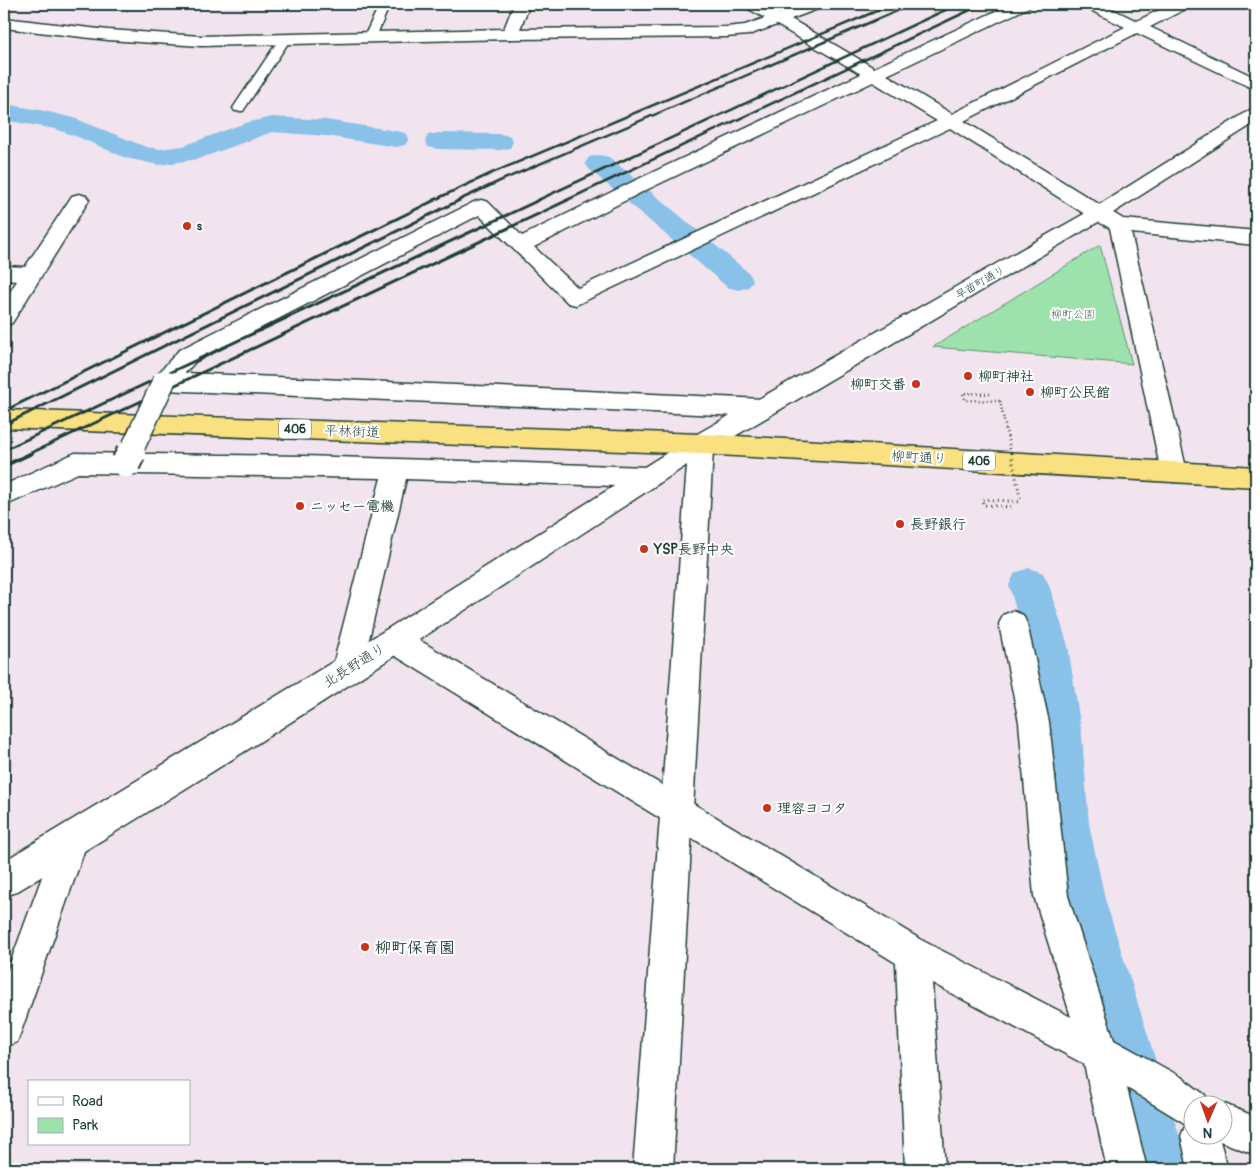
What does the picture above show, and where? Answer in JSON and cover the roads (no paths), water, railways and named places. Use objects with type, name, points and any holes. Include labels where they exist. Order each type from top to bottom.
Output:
[{"type":"highway","name":"平林街道","points":[[4,419],[701,444]]},
{"type":"highway","name":"柳町通り","points":[[701,444],[1256,477]]},
{"type":"street","points":[[510,34],[522,4]]},
{"type":"street","points":[[751,4],[872,74],[1098,214],[1119,225],[1256,238]]},
{"type":"street","points":[[4,23],[108,35],[201,41],[510,34],[726,32],[748,30],[816,4]]},
{"type":"street","points":[[520,246],[631,190],[872,74],[1023,4]]},
{"type":"street","points":[[1090,4],[1256,85]]},
{"type":"street","points":[[126,463],[164,380],[187,356],[482,206],[520,246],[576,298],[950,121],[1135,26],[1182,4]]},
{"type":"street","name":"早苗町通り","points":[[701,444],[1098,214],[1256,114]]},
{"type":"street","points":[[4,318],[79,200]]},
{"type":"street","points":[[1119,225],[1174,472]]},
{"type":"street","points":[[4,274],[32,275]]},
{"type":"street","points":[[164,380],[764,408]]},
{"type":"street","points":[[653,1169],[701,444]]},
{"type":"street","name":"北長野通り","points":[[4,880],[72,840],[394,640],[701,444]]},
{"type":"street","points":[[4,496],[75,463],[396,469],[647,477]]},
{"type":"street","points":[[347,669],[396,469]]},
{"type":"street","points":[[1013,624],[1034,722],[1051,896],[1109,1057],[1127,1169]]},
{"type":"street","points":[[394,640],[912,954],[1109,1057],[1180,1099]]},
{"type":"street","points":[[4,1029],[72,840]]},
{"type":"street","points":[[912,954],[924,1169]]},
{"type":"street","points":[[1232,1126],[1256,1136]]},
{"type":"street","points":[[1202,1146],[1208,1169]]},
{"type":"lane","points":[[370,38],[385,4]]},
{"type":"lane","points":[[239,108],[284,40]]},
{"type":"waterway","points":[[4,112],[40,117],[64,123],[144,155],[159,157],[188,153],[241,133],[272,124],[326,128],[396,139]]},
{"type":"waterway","points":[[438,141],[500,142]]},
{"type":"waterway","points":[[599,163],[738,280]]},
{"type":"waterway","points":[[1029,585],[1047,646],[1060,736],[1066,824],[1080,899],[1154,1144],[1158,1169]]},
{"type":"railway","points":[[432,201],[492,173],[893,4]]},
{"type":"railway","points":[[457,201],[913,4]]},
{"type":"railway","points":[[536,201],[958,4]]},
{"type":"railway","points":[[565,201],[983,4]]},
{"type":"railway","points":[[4,411],[435,200]]},
{"type":"railway","points":[[4,425],[460,200]]},
{"type":"railway","points":[[4,450],[539,200]]},
{"type":"railway","points":[[29,454],[568,200]]},
{"type":"railway","points":[[4,466],[32,453]]},
{"type":"place","name":"s","points":[[187,226]]},
{"type":"place","name":"柳町神社","points":[[968,376]]},
{"type":"place","name":"柳町交番","points":[[916,384]]},
{"type":"place","name":"柳町公民館","points":[[1030,392]]},
{"type":"place","name":"ニッセー電機","points":[[300,506]]},
{"type":"place","name":"長野銀行","points":[[900,524]]},
{"type":"place","name":"YSP長野中央","points":[[644,549]]},
{"type":"place","name":"理容ヨコタ","points":[[767,808]]},
{"type":"place","name":"柳町保育園","points":[[365,947]]},
{"type":"park label","name":"柳町公園","points":[[1073,314]]}]
